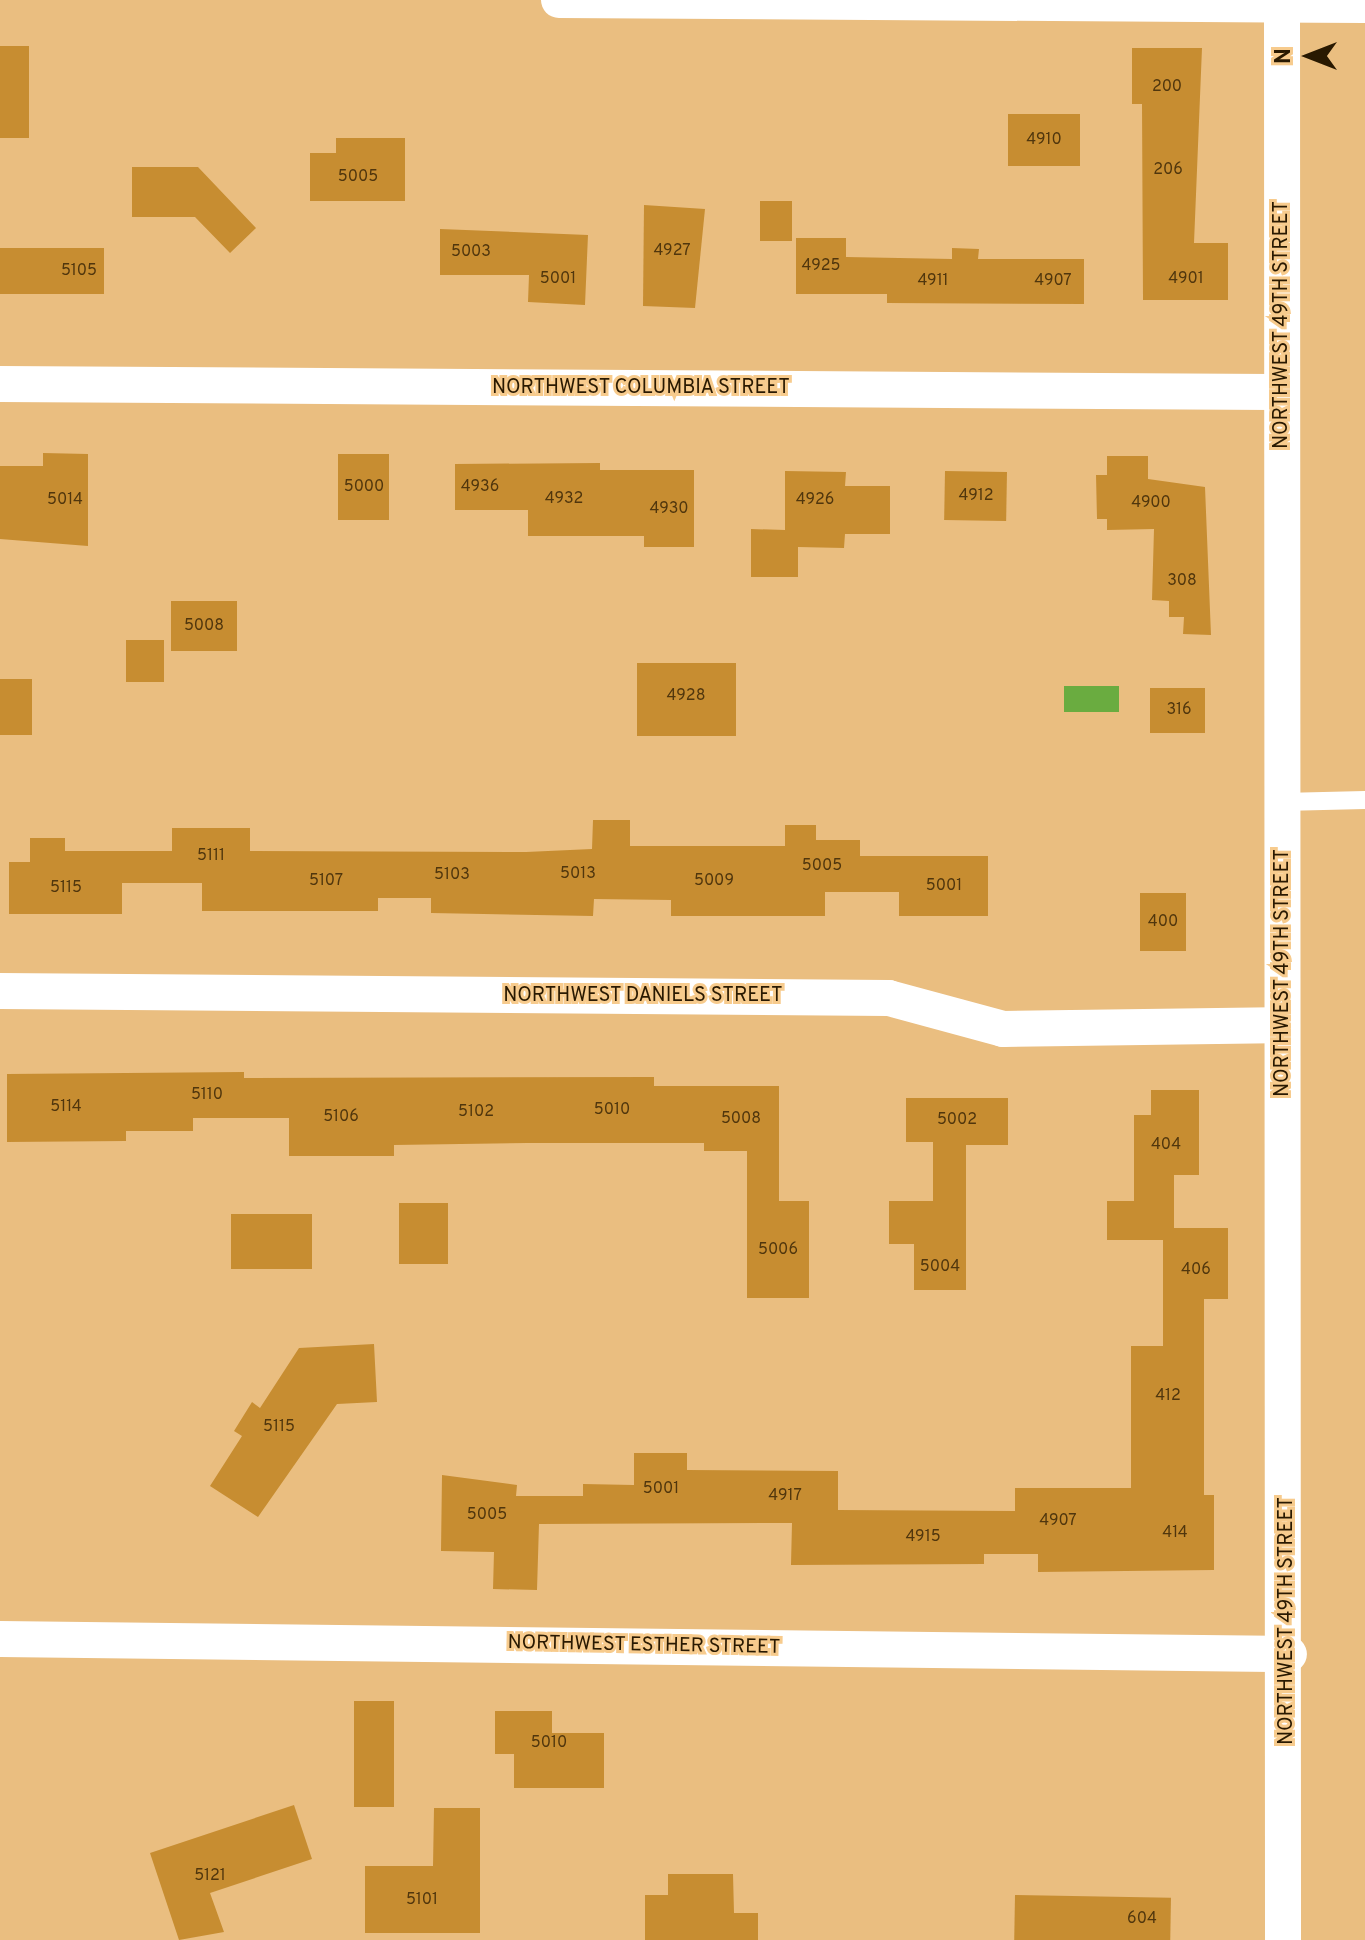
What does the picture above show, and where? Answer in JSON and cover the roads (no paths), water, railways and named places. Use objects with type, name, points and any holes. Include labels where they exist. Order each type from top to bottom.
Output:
[{"type":"street","points":[[559,0],[1365,5]]},
{"type":"street","name":"NORTHWEST 49TH STREET","points":[[1282,5],[1282,1025],[1289,1654],[1283,1940]]},
{"type":"street","name":"NORTHWEST COLUMBIA STREET","points":[[0,384],[1282,392]]},
{"type":"street","name":"NORTHWEST DANIELS STREET","points":[[0,991],[889,998],[1003,1029],[1282,1025]]},
{"type":"street","name":"NORTHWEST ESTHER STREET","points":[[0,1639],[1289,1654]]},
{"type":"lane","points":[[1282,802],[1365,800]]}]
